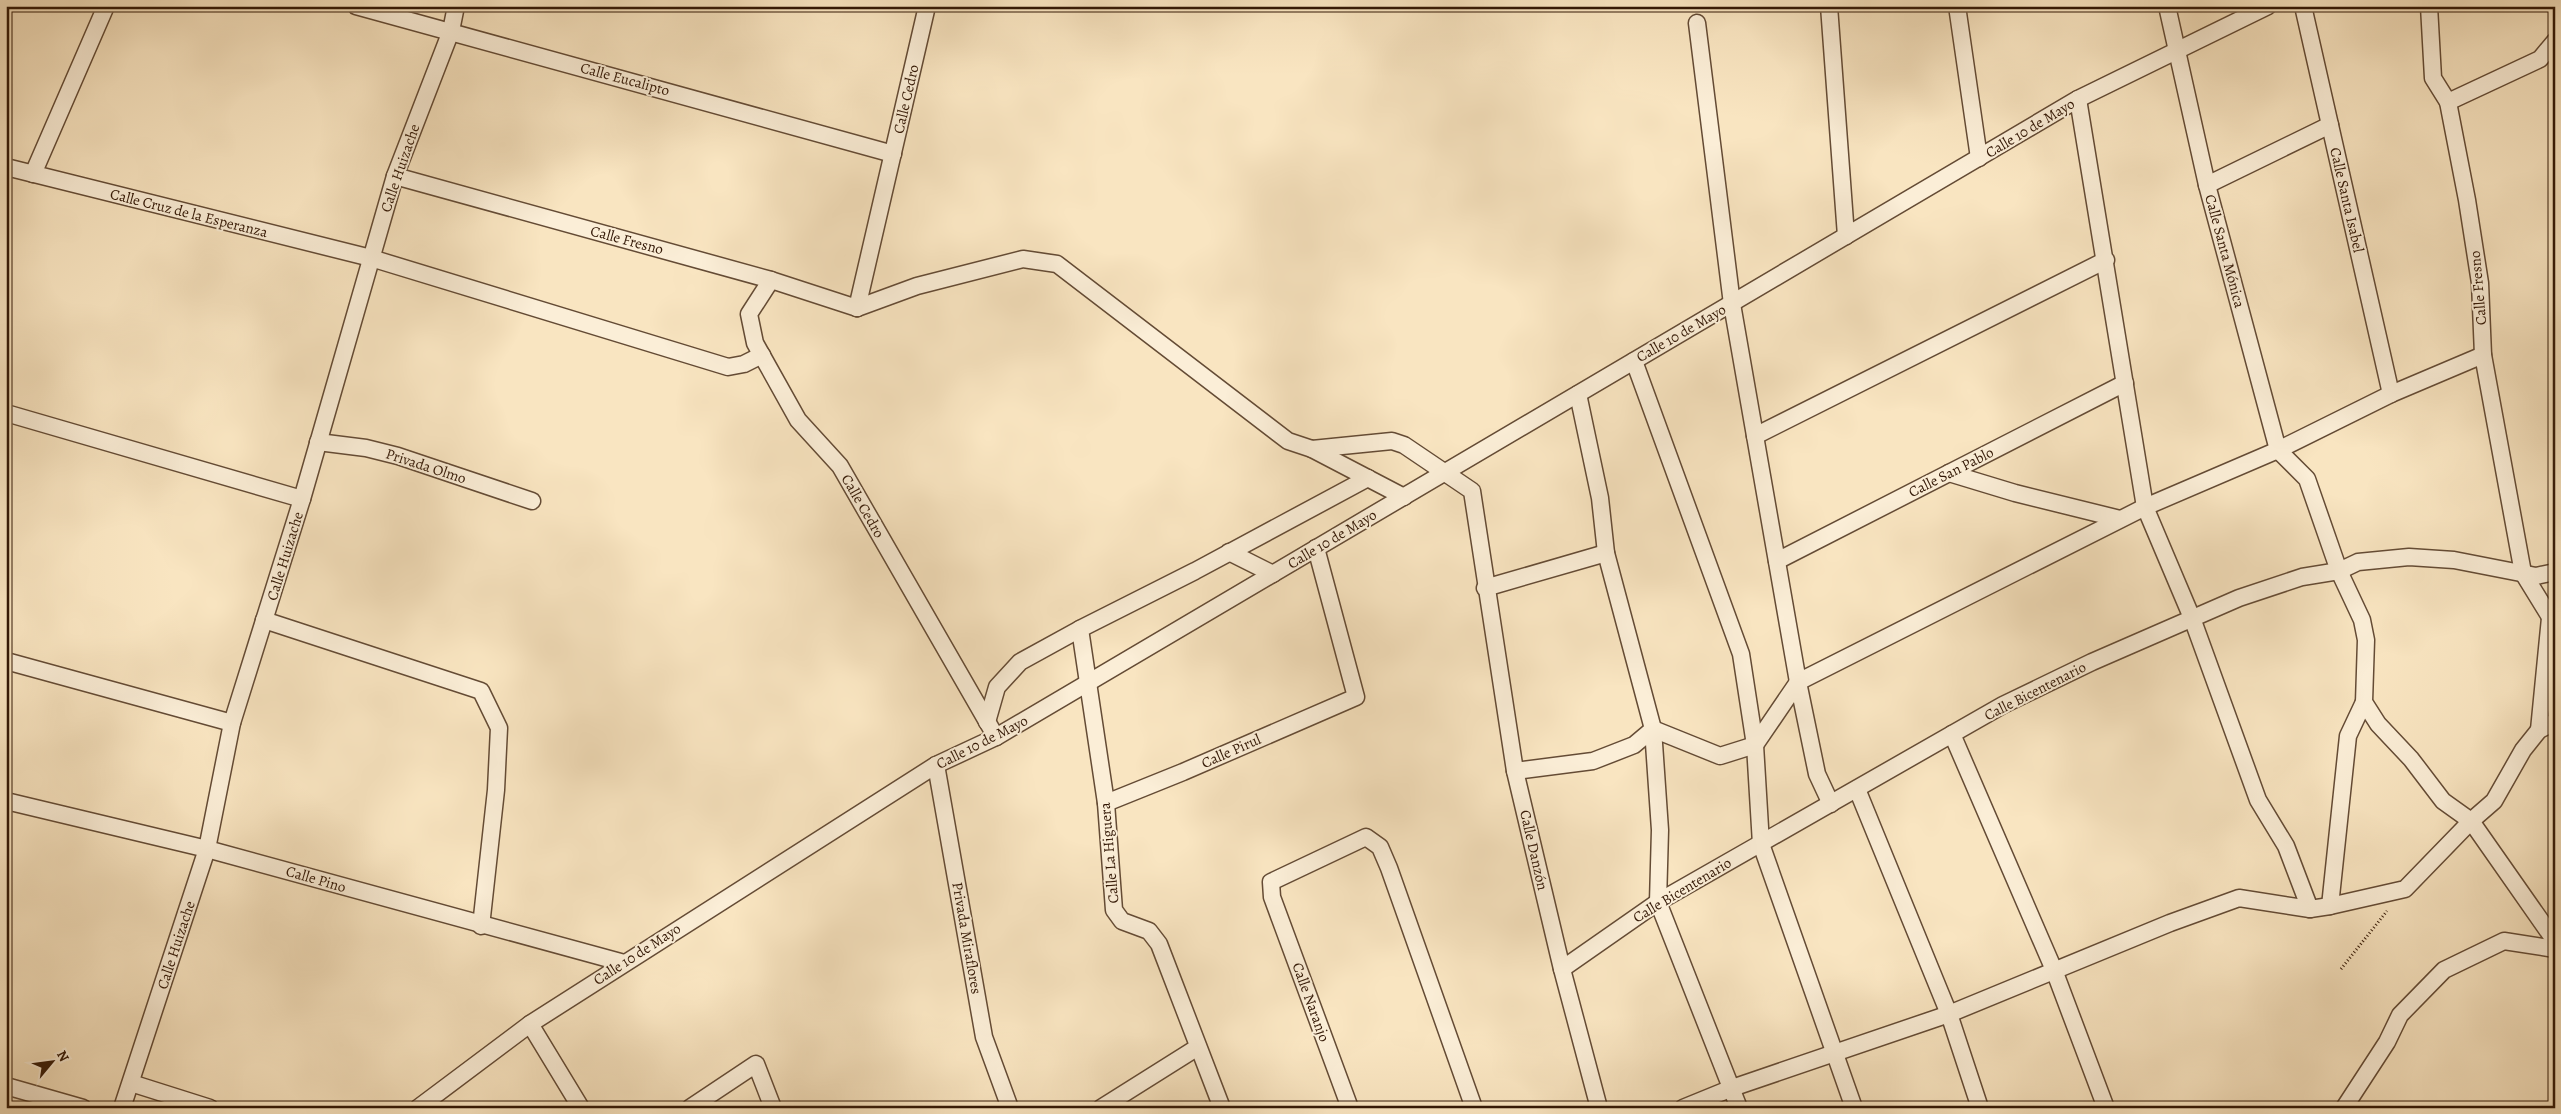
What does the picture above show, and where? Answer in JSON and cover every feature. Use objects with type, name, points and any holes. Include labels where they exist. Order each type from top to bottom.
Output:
[{"type":"street","points":[[33,174],[106,6]]},
{"type":"street","name":"Calle Eucalipto","points":[[356,6],[893,154]]},
{"type":"street","name":"Calle Huizache","points":[[122,1108],[207,849],[232,723],[302,499],[395,176],[450,31],[456,6]]},
{"type":"street","name":"Calle Cedro","points":[[857,308],[927,6]]},
{"type":"street","points":[[1829,6],[1846,236]]},
{"type":"street","points":[[1957,6],[1979,158]]},
{"type":"street","name":"Calle Santa Mónica","points":[[2167,6],[2207,185],[2278,450]]},
{"type":"street","name":"Calle 10 de Mayo","points":[[418,1108],[530,1024],[936,765],[996,737],[2078,99],[2268,6]]},
{"type":"street","name":"Calle Santa Isabel","points":[[2303,6],[2391,394]]},
{"type":"street","name":"Calle Fresno","points":[[2428,6],[2433,78],[2448,102],[2468,200],[2480,283],[2483,355],[2523,573]]},
{"type":"street","points":[[1697,23],[1732,304],[1798,682],[1817,774],[1831,804]]},
{"type":"street","points":[[2448,102],[2540,59],[2555,41]]},
{"type":"street","points":[[2078,99],[2106,260],[2145,507],[2192,618],[2258,800],[2286,846],[2310,909]]},
{"type":"street","points":[[2207,185],[2330,125]]},
{"type":"street","name":"Calle Cruz de la Esperanza","points":[[6,167],[371,258],[728,367],[744,364],[762,355]]},
{"type":"street","name":"Calle Fresno","points":[[395,176],[771,280],[857,308]]},
{"type":"street","points":[[857,308],[917,286],[1023,259],[1057,264],[1288,441],[1312,449],[1404,497]]},
{"type":"street","points":[[1755,436],[2106,260]]},
{"type":"street","name":"Calle Cedro","points":[[771,280],[749,314],[754,344],[798,420],[840,466],[996,737]]},
{"type":"street","points":[[1653,729],[1720,756],[1755,745],[1798,682],[2145,507],[2278,450],[2391,394],[2483,355]]},
{"type":"street","points":[[1634,361],[1741,654],[1755,745],[1761,844],[1854,1108]]},
{"type":"street","name":"Calle San Pablo","points":[[1777,561],[2125,383]]},
{"type":"street","points":[[1578,394],[1600,498],[1606,553],[1653,729],[1660,830],[1658,902],[1739,1108]]},
{"type":"street","points":[[6,413],[302,499]]},
{"type":"street","name":"Calle Danzón","points":[[1312,449],[1392,441],[1404,445],[1472,491],[1515,771],[1562,969],[1599,1108]]},
{"type":"street","name":"Privada Olmo","points":[[318,442],[366,448],[398,456],[532,501]]},
{"type":"street","points":[[2278,450],[2307,479],[2339,571],[2362,620],[2366,640],[2364,702],[2348,736],[2330,906]]},
{"type":"street","points":[[1949,473],[2015,493],[2120,519]]},
{"type":"street","points":[[987,722],[997,687],[1020,662],[1368,478]]},
{"type":"street","name":"Calle Pirul","points":[[1106,803],[1183,772],[1356,697],[1316,548]]},
{"type":"street","points":[[1230,552],[1273,574]]},
{"type":"street","points":[[1486,588],[1606,553]]},
{"type":"street","name":"Calle Bicentenario","points":[[1562,969],[1658,902],[2003,705],[2092,662],[2239,598],[2302,577],[2339,571],[2358,562],[2410,557],[2454,560],[2536,576],[2555,572]]},
{"type":"street","points":[[2523,573],[2552,622],[2539,730]]},
{"type":"street","points":[[264,620],[481,691],[499,728],[496,790],[481,926]]},
{"type":"street","name":"Calle La Higuera","points":[[1080,629],[1106,803],[1114,910],[1122,921],[1149,931],[1159,944],[1222,1108]]},
{"type":"street","points":[[6,661],[232,723]]},
{"type":"street","points":[[2364,702],[2378,724],[2411,759],[2443,801],[2471,821],[2555,941]]},
{"type":"street","points":[[1683,1108],[1732,1088],[1949,1014],[2170,923],[2239,898],[2310,909],[2405,889],[2471,821],[2494,801],[2522,750],[2539,730],[2555,722]]},
{"type":"street","points":[[1515,771],[1594,761],[1634,746],[1653,729]]},
{"type":"street","points":[[1952,734],[2054,970],[2106,1108]]},
{"type":"street","name":"Privada Miraflores","points":[[936,765],[984,1037],[1010,1108]]},
{"type":"street","points":[[1858,789],[1949,1014],[1980,1108]]},
{"type":"street","name":"Calle Pino","points":[[6,801],[207,849],[481,926],[624,963]]},
{"type":"street","name":"Calle Naranjo","points":[[1350,1108],[1272,896],[1271,882],[1345,845],[1366,837],[1380,847],[1474,1108]]},
{"type":"street","points":[[2344,1108],[2387,1042],[2400,1015],[2444,970],[2504,941],[2555,949]]},
{"type":"street","points":[[530,1024],[581,1108]]},
{"type":"street","points":[[1101,1108],[1198,1047]]},
{"type":"street","points":[[690,1108],[756,1064],[773,1108]]},
{"type":"street","points":[[131,1083],[210,1108]]},
{"type":"street","points":[[6,1086],[83,1108]]},
{"type":"path","points":[[2341,969],[2405,889]]}]
